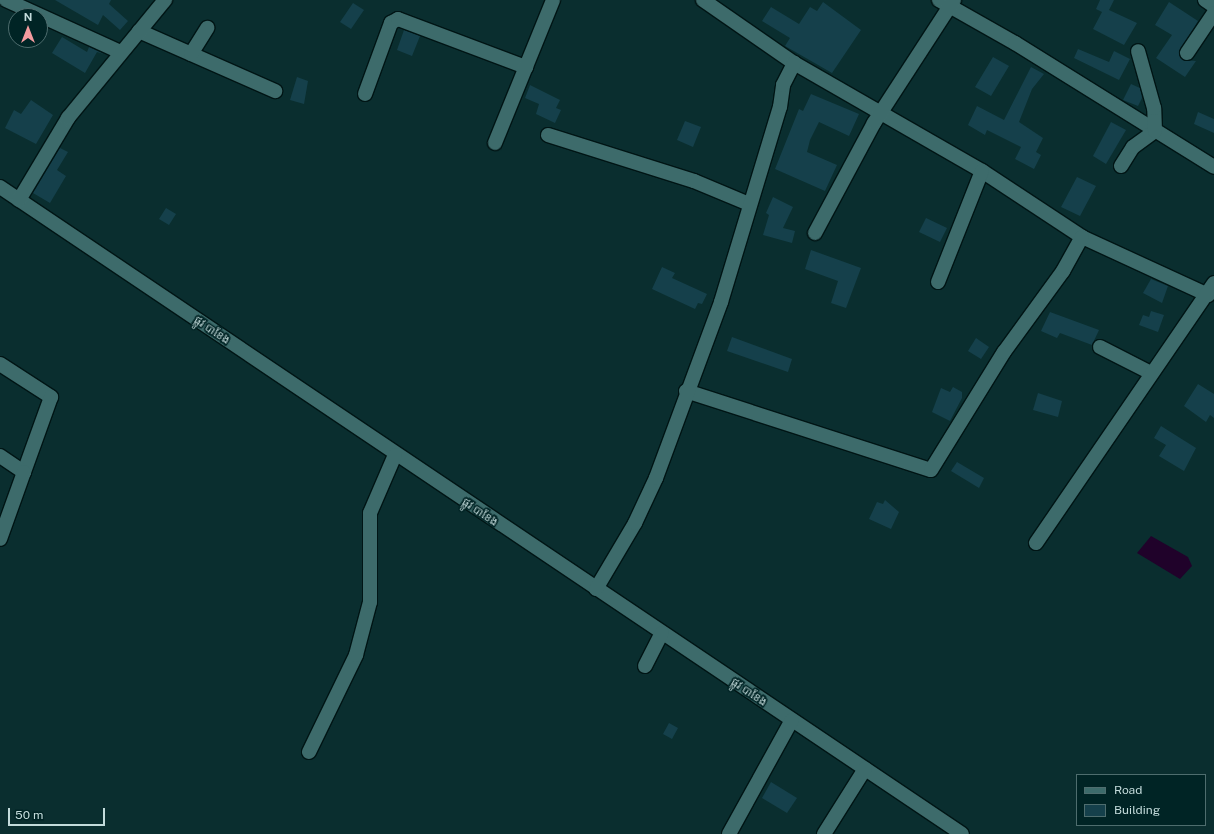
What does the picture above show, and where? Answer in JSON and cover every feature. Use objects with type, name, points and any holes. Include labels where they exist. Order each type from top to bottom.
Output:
[{"type":"street","points":[[6,0],[120,52]]},
{"type":"street","points":[[18,200],[68,118],[120,52],[139,32],[164,0]]},
{"type":"street","points":[[494,143],[553,0]]},
{"type":"street","points":[[703,0],[794,63],[882,112],[982,171],[1082,237],[1211,289],[1150,372],[1036,543]]},
{"type":"street","points":[[1205,0],[1214,6]]},
{"type":"street","points":[[815,233],[882,112],[948,2],[1214,167]]},
{"type":"street","points":[[1187,53],[1214,13]]},
{"type":"street","points":[[366,94],[391,24],[398,19],[526,67]]},
{"type":"street","points":[[191,54],[207,28]]},
{"type":"street","points":[[139,32],[276,91]]},
{"type":"street","points":[[1138,51],[1154,108],[1154,130]]},
{"type":"street","points":[[596,589],[646,502],[686,391],[721,302],[749,204],[778,113],[783,85],[794,63]]},
{"type":"street","points":[[1121,166],[1133,147],[1154,130]]},
{"type":"street","points":[[548,136],[694,181],[749,204]]},
{"type":"street","points":[[938,282],[982,171]]},
{"type":"street","name":"ផ្លូវ បាខែង","points":[[0,187],[962,834]]},
{"type":"street","points":[[686,391],[931,470],[1004,352],[1063,271],[1082,237]]},
{"type":"street","points":[[1100,347],[1150,372]]},
{"type":"street","points":[[0,364],[51,397],[0,539]]},
{"type":"street","points":[[309,752],[356,655],[370,602],[370,513],[395,454]]},
{"type":"street","points":[[0,456],[24,472]]},
{"type":"street","points":[[645,666],[662,633]]},
{"type":"street","points":[[729,834],[792,720]]},
{"type":"street","points":[[824,834],[865,769]]},
{"type":"shaded area","points":[[1151,536],[1188,557],[1192,566],[1180,579],[1137,553]]},
{"type":"building","points":[[55,0],[111,0],[109,4],[128,21],[120,30],[103,15],[98,25]]},
{"type":"building","points":[[1100,0],[1114,0],[1109,10],[1137,23],[1124,45],[1093,29],[1102,12],[1096,9]]},
{"type":"building","points":[[823,2],[861,30],[832,73],[785,46],[790,38],[762,21],[771,7],[799,24],[810,7],[817,11]]},
{"type":"building","points":[[1169,2],[1198,21],[1179,52],[1183,60],[1196,61],[1185,77],[1156,58],[1172,35],[1155,25]]},
{"type":"building","points":[[353,3],[364,10],[351,29],[340,22]]},
{"type":"building","points":[[404,30],[420,36],[412,56],[397,50]]},
{"type":"building","points":[[62,37],[87,52],[89,47],[104,54],[97,52],[85,73],[52,53]]},
{"type":"building","points":[[1078,49],[1109,62],[1114,51],[1130,59],[1119,80],[1074,58]]},
{"type":"building","points":[[993,57],[1009,66],[991,96],[975,87]]},
{"type":"building","points":[[1031,67],[1044,74],[1032,89],[1019,122],[1043,138],[1036,152],[1041,155],[1034,169],[1015,159],[1021,147],[987,130],[985,135],[968,125],[977,106],[1004,120]]},
{"type":"building","points":[[297,77],[308,81],[304,104],[290,100]]},
{"type":"building","points":[[1131,84],[1140,88],[1142,98],[1138,106],[1123,100]]},
{"type":"building","points":[[530,85],[560,100],[556,108],[561,110],[555,123],[536,114],[539,104],[525,98]]},
{"type":"building","points":[[811,94],[859,114],[849,136],[819,122],[810,140],[807,152],[837,165],[825,191],[775,169],[799,109],[803,111]]},
{"type":"building","points":[[31,100],[53,115],[36,144],[5,128],[14,110],[21,114]]},
{"type":"building","points":[[1198,112],[1214,119],[1214,133],[1194,124]]},
{"type":"building","points":[[685,121],[701,127],[693,147],[677,140]]},
{"type":"building","points":[[1111,122],[1126,130],[1106,164],[1093,156]]},
{"type":"building","points":[[60,148],[68,152],[57,170],[66,176],[50,203],[33,193]]},
{"type":"building","points":[[1077,177],[1096,186],[1080,216],[1061,207]]},
{"type":"building","points":[[773,197],[793,207],[783,228],[795,231],[792,243],[763,235],[769,215],[766,213]]},
{"type":"building","points":[[166,208],[176,214],[169,225],[159,219]]},
{"type":"building","points":[[926,218],[947,228],[940,242],[919,232]]},
{"type":"building","points":[[811,250],[861,268],[846,308],[831,303],[838,281],[805,269]]},
{"type":"building","points":[[662,267],[675,273],[672,278],[707,294],[702,304],[698,303],[695,309],[652,289]]},
{"type":"building","points":[[1151,279],[1168,286],[1162,303],[1143,293]]},
{"type":"building","points":[[1151,311],[1164,315],[1158,332],[1139,325],[1143,315],[1149,317]]},
{"type":"building","points":[[1050,312],[1099,330],[1092,345],[1060,333],[1057,338],[1041,331]]},
{"type":"building","points":[[732,337],[792,359],[788,372],[727,351]]},
{"type":"building","points":[[976,338],[989,347],[981,359],[968,351]]},
{"type":"building","points":[[1198,384],[1214,394],[1214,418],[1210,415],[1206,422],[1184,406]]},
{"type":"building","points":[[953,387],[962,392],[962,398],[950,421],[932,412],[941,388],[950,392]]},
{"type":"building","points":[[1038,393],[1062,401],[1058,417],[1033,410]]},
{"type":"building","points":[[1161,426],[1196,448],[1184,471],[1159,456],[1166,445],[1154,438]]},
{"type":"building","points":[[957,462],[984,478],[979,488],[951,471]]},
{"type":"building","points":[[885,500],[899,512],[891,529],[869,519],[877,502],[883,504]]},
{"type":"building","points":[[669,723],[678,728],[672,739],[663,734]]},
{"type":"building","points":[[771,782],[797,798],[787,813],[762,798]]}]
